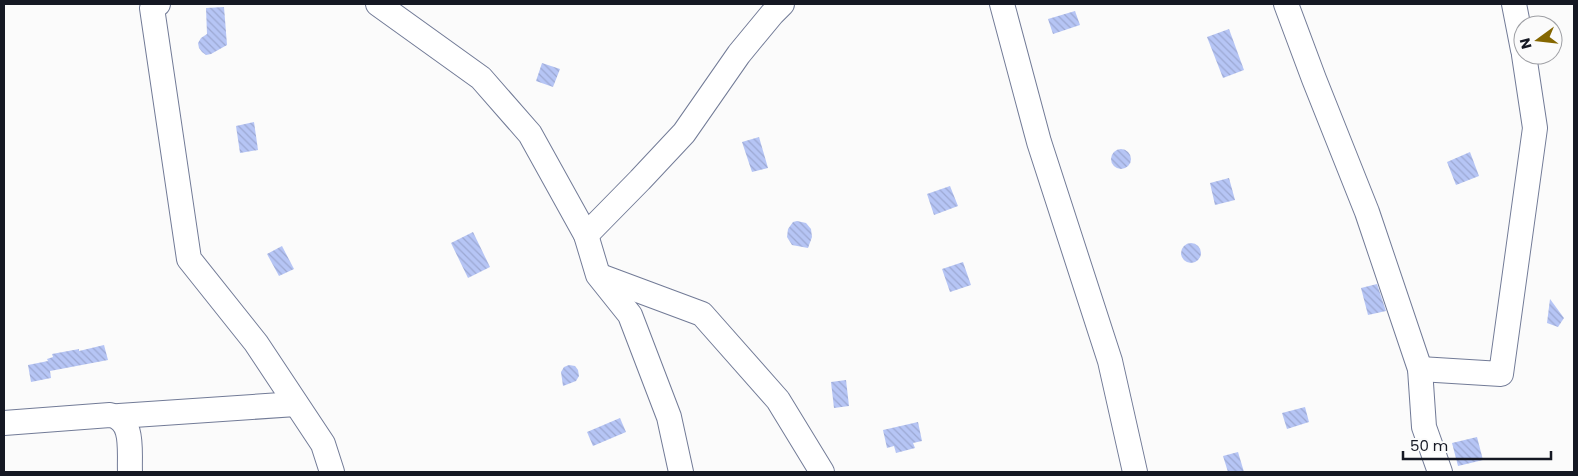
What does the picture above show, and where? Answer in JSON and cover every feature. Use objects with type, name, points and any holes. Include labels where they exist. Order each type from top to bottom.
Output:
[{"type":"street","points":[[158,4],[152,8],[188,259],[256,343],[323,444],[332,472]]},
{"type":"street","points":[[378,4],[481,78],[530,134],[586,234],[598,275],[630,315],[669,417],[681,472]]},
{"type":"street","points":[[586,234],[684,133],[739,54],[782,4]]},
{"type":"street","points":[[1002,4],[1039,142],[1110,360],[1135,472]]},
{"type":"street","points":[[1286,4],[1367,212],[1420,369],[1424,427],[1440,472]]},
{"type":"street","points":[[1420,369],[1501,374],[1535,128],[1526,65]]},
{"type":"street","points":[[598,275],[702,314],[778,400],[822,472]]},
{"type":"street","points":[[4,423],[296,404]]},
{"type":"street","points":[[119,416],[128,430],[130,472]]},
{"type":"building","points":[[224,7],[227,45],[206,55],[199,48],[198,43],[207,34],[206,8]]},
{"type":"building","points":[[1075,11],[1080,25],[1053,34],[1048,19]]},
{"type":"building","points":[[1229,29],[1244,70],[1223,78],[1207,37]]},
{"type":"building","points":[[542,63],[560,69],[553,87],[536,81]]},
{"type":"building","points":[[254,122],[258,150],[240,153],[236,126]]},
{"type":"building","points":[[759,137],[768,168],[752,172],[742,142]]},
{"type":"building","points":[[1121,149],[1128,152],[1131,159],[1128,166],[1121,169],[1114,166],[1111,159],[1114,152]]},
{"type":"building","points":[[1470,152],[1479,176],[1456,185],[1447,162]]},
{"type":"building","points":[[1229,178],[1235,200],[1215,205],[1210,183]]},
{"type":"building","points":[[950,186],[958,206],[934,215],[927,194]]},
{"type":"building","points":[[793,222],[806,223],[811,229],[812,237],[808,248],[792,245],[787,237],[788,229]]},
{"type":"building","points":[[473,232],[490,267],[468,278],[451,243]]},
{"type":"building","points":[[1191,243],[1198,246],[1201,253],[1198,260],[1191,263],[1184,260],[1181,253],[1184,246]]},
{"type":"building","points":[[282,246],[294,269],[279,276],[267,254]]},
{"type":"building","points":[[963,262],[971,285],[950,292],[942,269]]},
{"type":"building","points":[[1377,284],[1386,311],[1368,315],[1361,288]]},
{"type":"building","points":[[1550,299],[1564,318],[1558,327],[1547,323]]},
{"type":"building","points":[[104,345],[108,360],[50,371],[51,378],[31,382],[28,365],[48,361],[47,359],[53,357],[52,354],[79,349],[79,351]]},
{"type":"building","points":[[569,365],[575,366],[579,376],[576,381],[563,386],[561,372],[564,367]]},
{"type":"building","points":[[846,380],[849,406],[834,408],[831,382]]},
{"type":"building","points":[[1305,407],[1309,422],[1287,429],[1282,413]]},
{"type":"building","points":[[620,418],[626,432],[593,446],[587,432]]},
{"type":"building","points":[[918,422],[922,441],[913,443],[915,448],[896,453],[894,446],[887,448],[883,430]]},
{"type":"building","points":[[1477,437],[1483,460],[1458,466],[1452,443]]},
{"type":"building","points":[[1238,452],[1244,472],[1228,472],[1223,456]]}]
